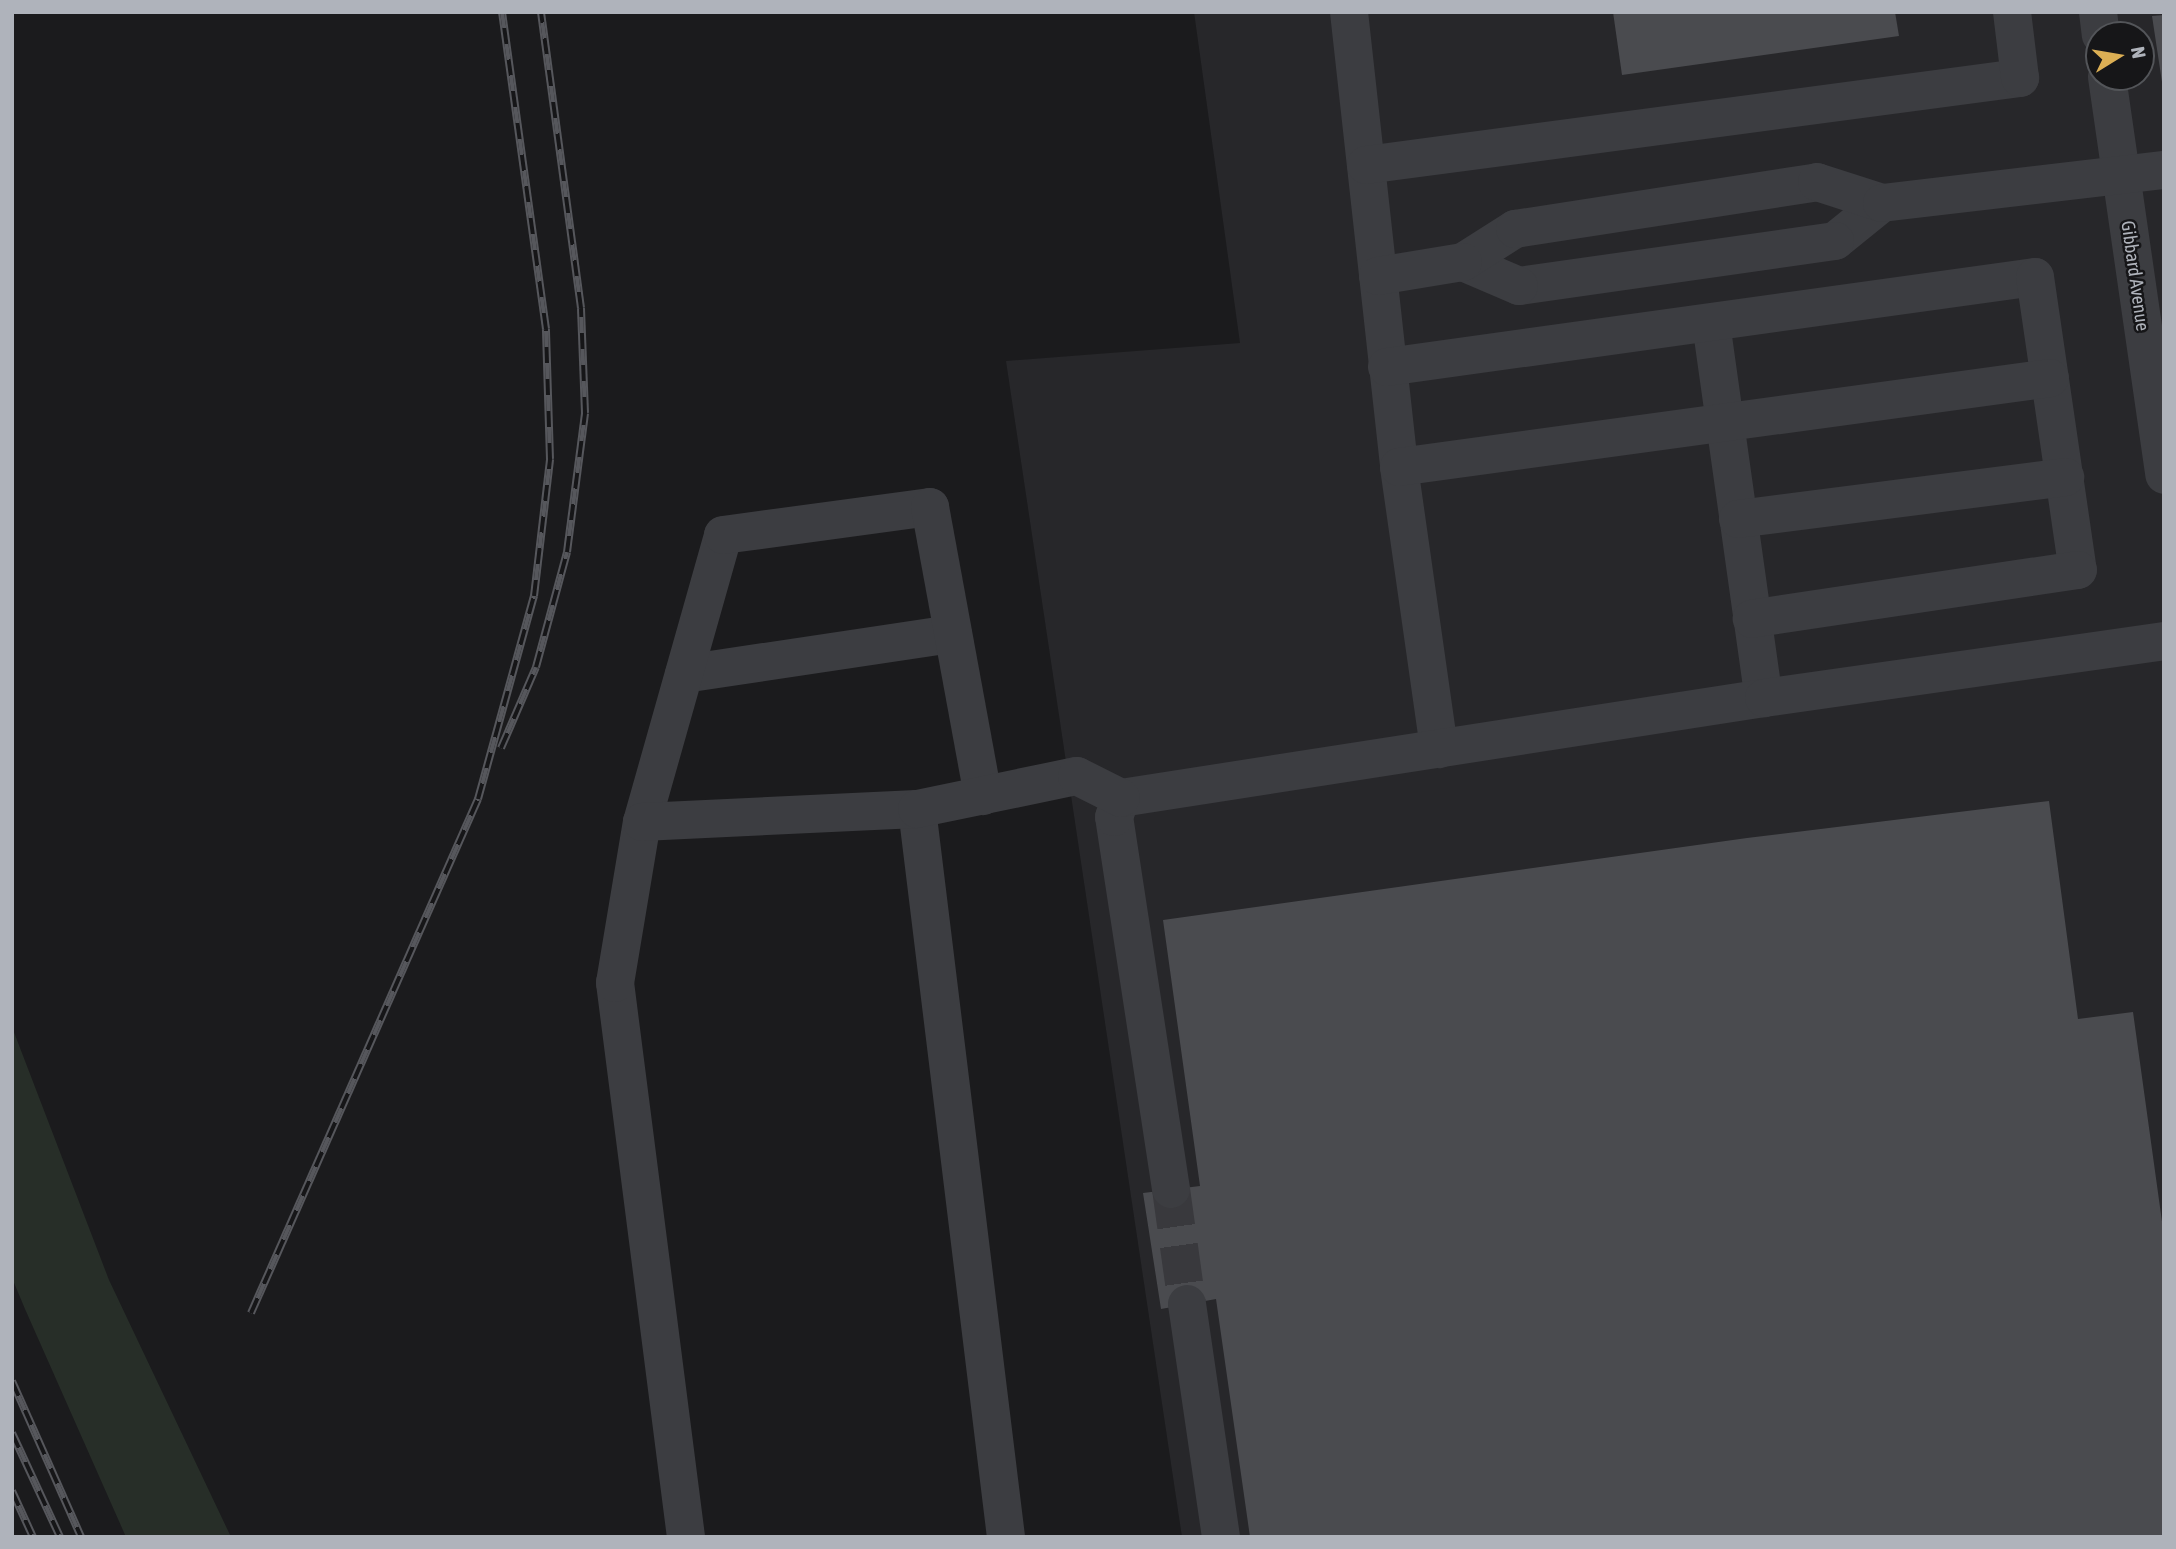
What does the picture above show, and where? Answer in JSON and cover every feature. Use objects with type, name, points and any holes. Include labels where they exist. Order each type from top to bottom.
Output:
[{"type":"street","points":[[1349,12],[1399,467],[1438,749]]},
{"type":"street","points":[[1366,165],[2021,78],[2012,12]]},
{"type":"street","name":"Gibbard Avenue","points":[[2109,91],[2164,475]]},
{"type":"street","points":[[1378,276],[1463,262],[1515,229],[1817,182],[1882,203],[2164,170]]},
{"type":"street","points":[[1463,262],[1519,286],[1835,241],[1882,203]]},
{"type":"street","points":[[1387,367],[2035,277],[2078,570],[1752,619]]},
{"type":"street","points":[[1711,323],[1764,698]]},
{"type":"street","points":[[1399,467],[2050,379]]},
{"type":"street","points":[[1738,519],[2065,477]]},
{"type":"street","points":[[686,1537],[615,983],[642,822],[723,535],[930,507],[983,796]]},
{"type":"street","points":[[684,674],[953,634]]},
{"type":"street","points":[[642,822],[917,809],[1077,776],[1121,797],[1764,698],[2164,641]]},
{"type":"street","points":[[1121,797],[1114,817],[1171,1189]]},
{"type":"street","points":[[917,809],[1006,1537]]},
{"type":"street","points":[[1187,1304],[1221,1537]]},
{"type":"shaded area","points":[[1194,12],[2164,12],[2164,1537],[1182,1537],[1006,361],[1240,343]]},
{"type":"shaded area","points":[[12,1027],[109,1280],[231,1537],[126,1537],[25,1309],[12,1278]]},
{"type":"building","points":[[1613,12],[1895,12],[1899,36],[1622,75]]},
{"type":"building","points":[[2164,15],[2164,82],[2155,36],[2155,21],[2152,16]]},
{"type":"building","points":[[2049,801],[2078,1019],[2133,1012],[2164,1236],[2164,1537],[1250,1537],[1216,1299],[1161,1309],[1143,1193],[1200,1186],[1163,920],[1747,838]]},
{"type":"tunnel","points":[[1171,1189],[1187,1304]]},
{"type":"railway","points":[[251,1313],[478,799],[534,596],[550,459],[546,329],[502,12]]},
{"type":"railway","points":[[501,748],[536,667],[567,552],[585,413],[581,308],[541,12]]},
{"type":"railway","points":[[12,1381],[81,1537]]},
{"type":"railway","points":[[12,1433],[60,1537]]},
{"type":"railway","points":[[12,1491],[33,1537]]}]
